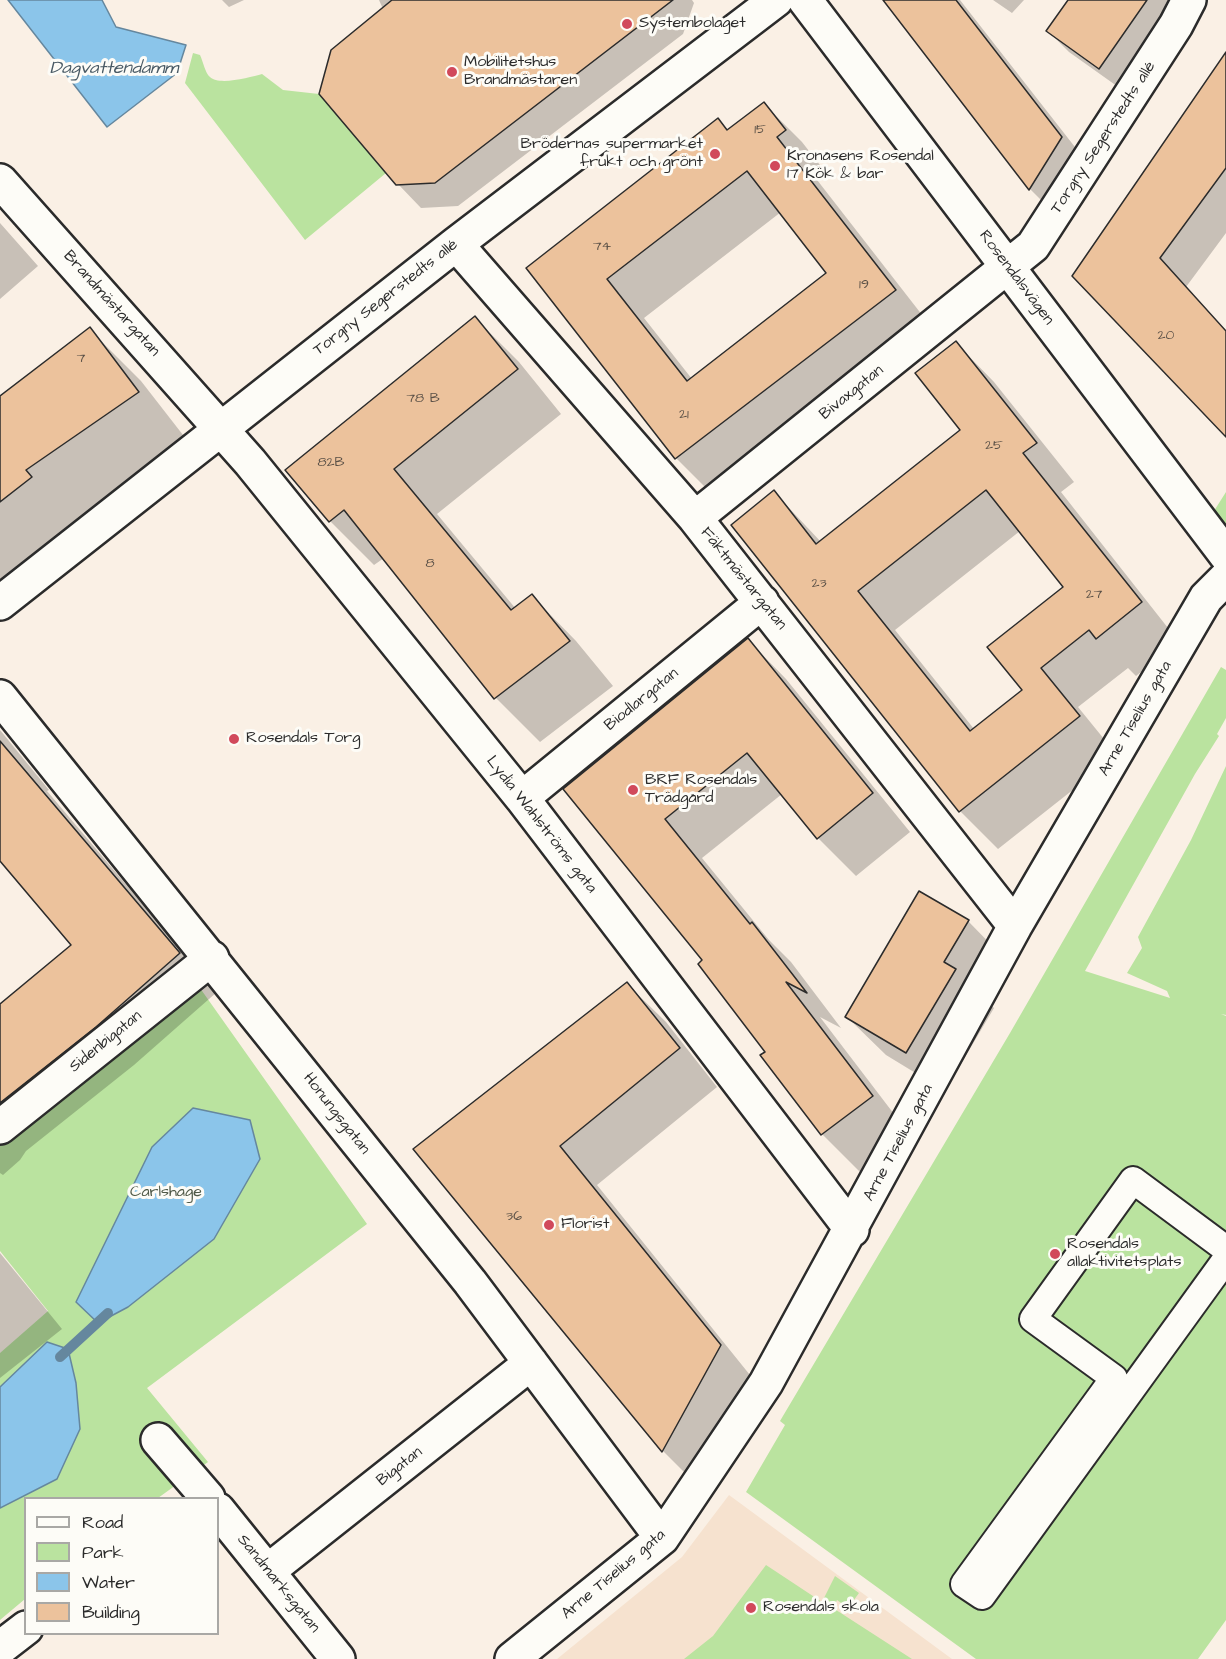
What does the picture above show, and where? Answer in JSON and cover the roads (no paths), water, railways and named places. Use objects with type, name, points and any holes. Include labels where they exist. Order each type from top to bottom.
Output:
[{"type":"street","name":"Torgny Segerstedts allé","points":[[0,603],[456,244],[776,0]]},
{"type":"street","name":"Rosendalsvägen","points":[[805,0],[1226,555]]},
{"type":"street","name":"Torgny Segerstedts allé","points":[[1008,267],[1033,246],[1176,25],[1189,0]]},
{"type":"street","name":"Brandmästargatan","points":[[0,181],[221,427]]},
{"type":"street","name":"Fäktmästargatan","points":[[456,244],[695,518],[1015,926]]},
{"type":"street","name":"Bivaxgatan","points":[[695,518],[1008,267]]},
{"type":"street","name":"Lydia Wahlströms gata","points":[[221,427],[522,798],[852,1230]]},
{"type":"street","name":"Arne Tiselius gata","points":[[512,1659],[663,1538],[766,1383],[852,1230],[1015,926],[1206,598],[1226,578]]},
{"type":"street","name":"Biodlargatan","points":[[522,798],[762,602]]},
{"type":"street","name":"Honungsgatan","points":[[0,697],[212,958],[531,1363],[663,1538]]},
{"type":"street","name":"Sidenbigatan","points":[[0,1127],[212,958]]},
{"type":"street","points":[[1226,1249],[1133,1180],[1033,1318],[1114,1378],[964,1584],[982,1596],[1226,1259]]},
{"type":"street","name":"Bigatan","points":[[268,1571],[531,1363]]},
{"type":"street","name":"Sandmarksgatan","points":[[158,1440],[205,1497]]},
{"type":"street","name":"Sandmarksgatan","points":[[219,1514],[338,1659]]},
{"type":"street","points":[[0,1648],[24,1630]]},
{"type":"water","name":"Dagvattendamm","points":[[8,0],[102,0],[116,27],[186,45],[177,73],[107,127]]},
{"type":"water","points":[[193,1108],[250,1120],[260,1159],[214,1239],[128,1307],[98,1323],[76,1302],[152,1147]]},
{"type":"water","points":[[47,1342],[68,1349],[76,1383],[80,1429],[57,1479],[0,1508],[0,1387]]},
{"type":"waterway","points":[[60,1357],[108,1313]]},
{"type":"place","name":"Systembolaget","points":[[627,24]]},
{"type":"place","name":"Mobilitetshus Brandmästaren","points":[[452,72]]},
{"type":"place","name":"Brödernas supermarket frukt och grönt","points":[[715,154]]},
{"type":"place","name":"Kronåsens Rosendal 17 Kök & bar","points":[[775,166]]},
{"type":"place","name":"Rosendals Torg","points":[[234,739]]},
{"type":"place","name":"BRF Rosendals Trädgård","points":[[633,790]]},
{"type":"place","name":"Florist","points":[[549,1225]]},
{"type":"place","name":"Rosendals allaktivitetsplats","points":[[1055,1254]]},
{"type":"place","name":"Rosendals skola","points":[[751,1608]]},
{"type":"park label","name":"Carlshage","points":[[166,1193]]}]
